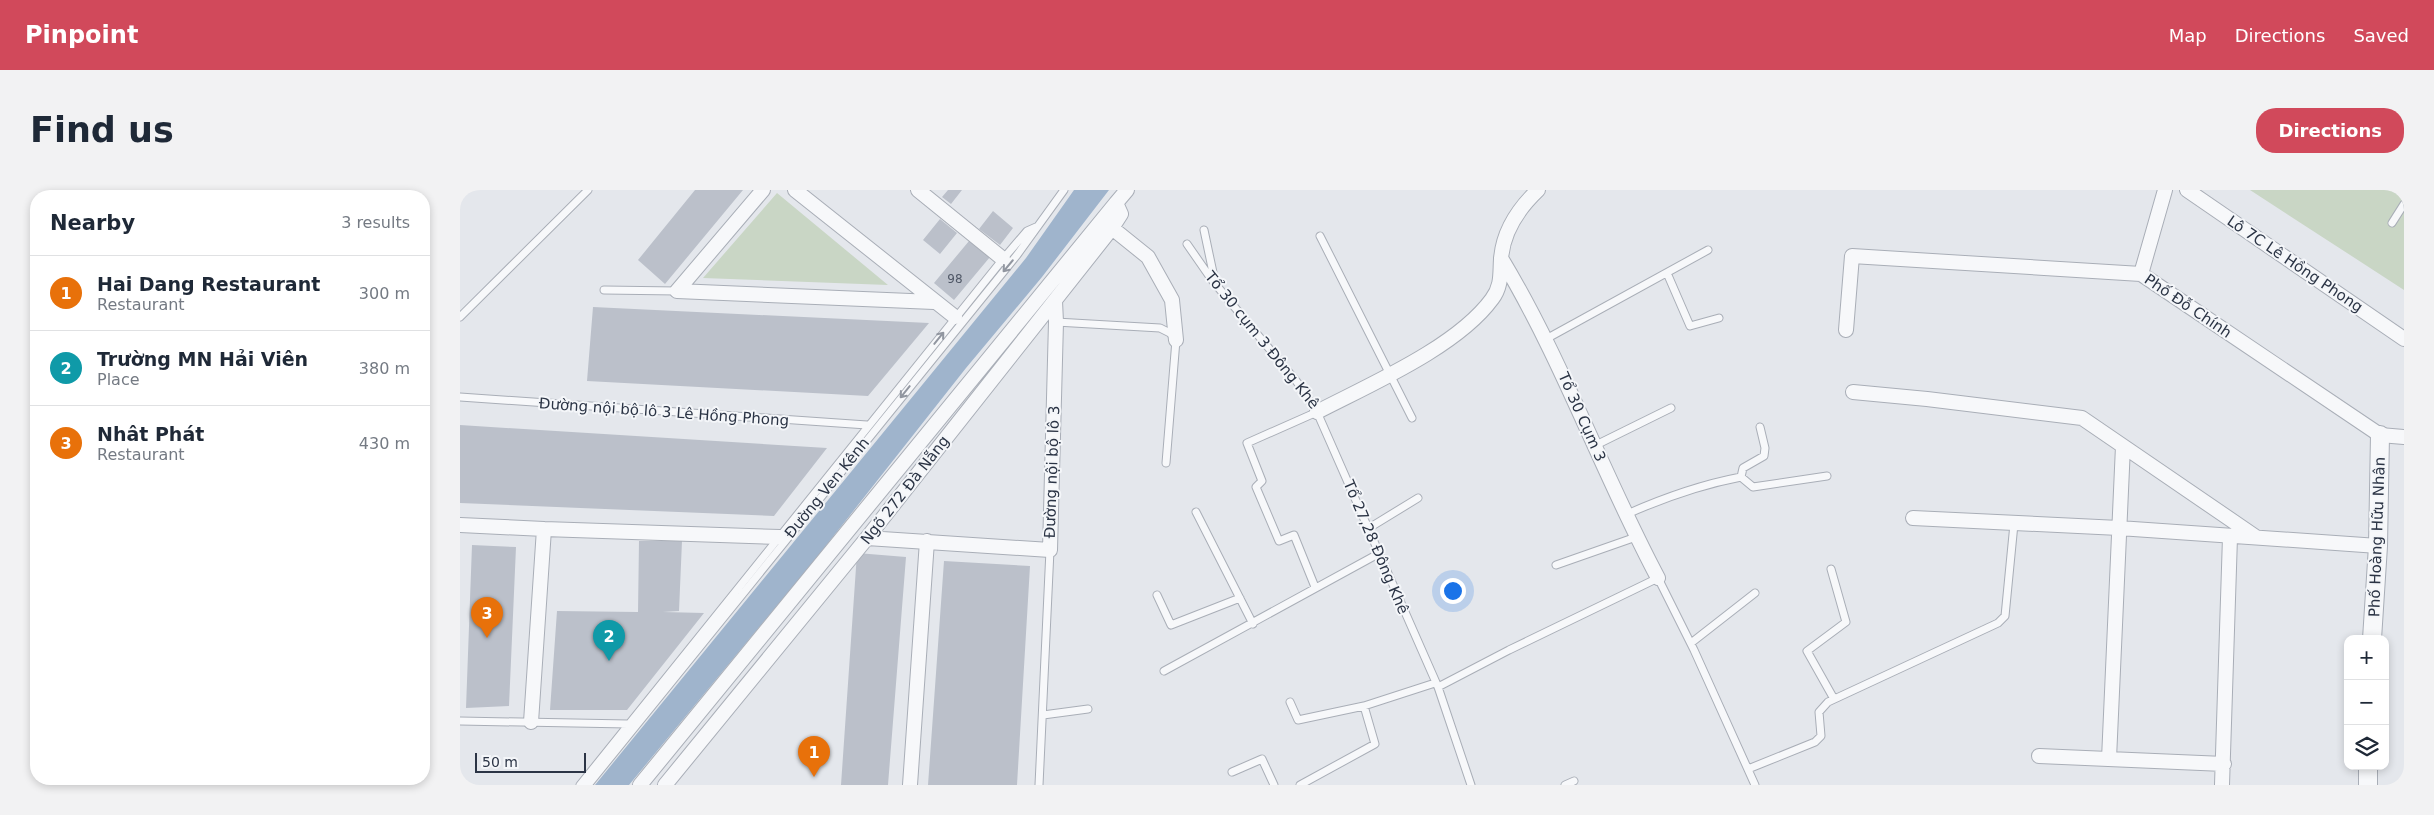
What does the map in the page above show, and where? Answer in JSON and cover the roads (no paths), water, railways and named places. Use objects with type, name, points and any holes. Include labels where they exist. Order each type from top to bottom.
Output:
[{"type":"street","points":[[677,290],[763,190]]},
{"type":"street","points":[[795,190],[955,317]]},
{"type":"street","points":[[918,190],[1003,258]]},
{"type":"street","points":[[640,785],[1127,190]]},
{"type":"street","name":"Tổ 30 cụm 3 Đông Khê","points":[[1318,412],[1436,348],[1461,331],[1492,299],[1502,274],[1501,258],[1509,225],[1538,190]]},
{"type":"street","points":[[2141,274],[2165,190]]},
{"type":"street","name":"Lô 7C Lê Hồng Phong","points":[[2187,190],[2404,338]]},
{"type":"street","name":"Ngõ 272 Đà Nẵng","points":[[665,785],[867,538],[1112,228],[1121,214],[1116,203]]},
{"type":"street","points":[[1112,228],[1148,257],[1172,300],[1176,340]]},
{"type":"street","name":"Phố Đỗ Chính","points":[[1846,330],[1852,256],[2141,274],[2380,435],[2404,437]]},
{"type":"street","name":"Tổ 30 Cụm 3","points":[[1501,258],[1546,339],[1596,445],[1625,515],[1658,578]]},
{"type":"street","points":[[677,290],[934,302]]},
{"type":"street","name":"Đường nội bộ lô 3","points":[[867,538],[1050,550],[1055,300]]},
{"type":"street","points":[[1853,392],[1927,398],[2082,418],[2256,538]]},
{"type":"street","name":"Phố Hoàng Hữu Nhân","points":[[2372,635],[2378,546],[2380,435]]},
{"type":"street","points":[[2109,759],[2123,446]]},
{"type":"street","points":[[1912,518],[2119,528],[2378,546]]},
{"type":"street","points":[[460,525],[780,537]]},
{"type":"street","points":[[531,722],[544,529]]},
{"type":"street","points":[[2222,785],[2230,537]]},
{"type":"street","points":[[910,785],[927,541]]},
{"type":"street","points":[[2039,756],[2224,764]]},
{"type":"street","points":[[2368,770],[2368,785]]},
{"type":"lane","points":[[460,317],[588,190]]},
{"type":"lane","name":"Đường Ven Kênh","points":[[588,785],[1017,255],[1064,190]]},
{"type":"lane","points":[[2392,223],[2404,204]]},
{"type":"lane","name":"Đường Ven Kênh","points":[[580,785],[780,537],[867,425],[1003,258],[1027,231],[1036,227]]},
{"type":"lane","points":[[1204,230],[1216,284]]},
{"type":"lane","points":[[1320,236],[1412,418]]},
{"type":"lane","name":"Tổ 30 cụm 3 Đông Khê","points":[[1187,244],[1216,284],[1297,382],[1318,412]]},
{"type":"lane","points":[[1546,339],[1708,250]]},
{"type":"lane","points":[[1667,272],[1690,326],[1719,318]]},
{"type":"lane","points":[[604,290],[677,290]]},
{"type":"lane","points":[[1056,322],[1160,328],[1170,333],[1176,340],[1166,463]]},
{"type":"lane","name":"Đường nội bộ lô 3 Lê Hồng Phong","points":[[460,397],[867,425]]},
{"type":"lane","points":[[1596,445],[1671,408]]},
{"type":"lane","points":[[1315,587],[1294,535],[1279,541],[1256,487],[1262,482],[1248,443],[1318,412]]},
{"type":"lane","name":"Tổ 27,28 Đông Khê","points":[[1318,412],[1369,528],[1378,554],[1437,685],[1471,785]]},
{"type":"lane","points":[[1741,476],[1743,468],[1764,456],[1765,448],[1760,427]]},
{"type":"lane","points":[[1741,476],[1753,487],[1827,476]]},
{"type":"lane","points":[[1625,515],[1672,494],[1741,476]]},
{"type":"lane","points":[[1369,528],[1418,498]]},
{"type":"lane","points":[[1196,512],[1253,624]]},
{"type":"lane","points":[[1748,769],[1815,742],[1821,736],[1819,712],[1828,702],[1998,623],[2005,616],[2014,524]]},
{"type":"lane","points":[[1556,565],[1636,536]]},
{"type":"lane","points":[[1039,785],[1050,550]]},
{"type":"lane","points":[[1164,671],[1378,554]]},
{"type":"lane","points":[[1831,569],[1846,622],[1807,651],[1834,699]]},
{"type":"lane","points":[[1290,702],[1298,720],[1364,706],[1437,685],[1658,578]]},
{"type":"lane","name":"Tổ 30 Cụm 3","points":[[1658,578],[1691,643],[1755,785]]},
{"type":"lane","points":[[1691,643],[1756,593]]},
{"type":"lane","points":[[1157,595],[1171,625],[1240,598]]},
{"type":"lane","points":[[1300,785],[1375,744],[1364,706]]},
{"type":"lane","points":[[1043,715],[1088,709]]},
{"type":"lane","points":[[460,721],[628,724]]},
{"type":"lane","points":[[1232,772],[1262,759],[1274,785]]},
{"type":"lane","points":[[1565,785],[1574,781]]},
{"type":"water","points":[[1074,190],[1109,190],[1042,277],[966,368],[817,557],[629,785],[595,785],[1026,258]]},
{"type":"place","name":"Nhât Phát","points":[[487,638]]},
{"type":"place","name":"Trường MN Hải Viên","points":[[609,661]]},
{"type":"place","name":"Hai Dang Restaurant","points":[[814,777]]}]
